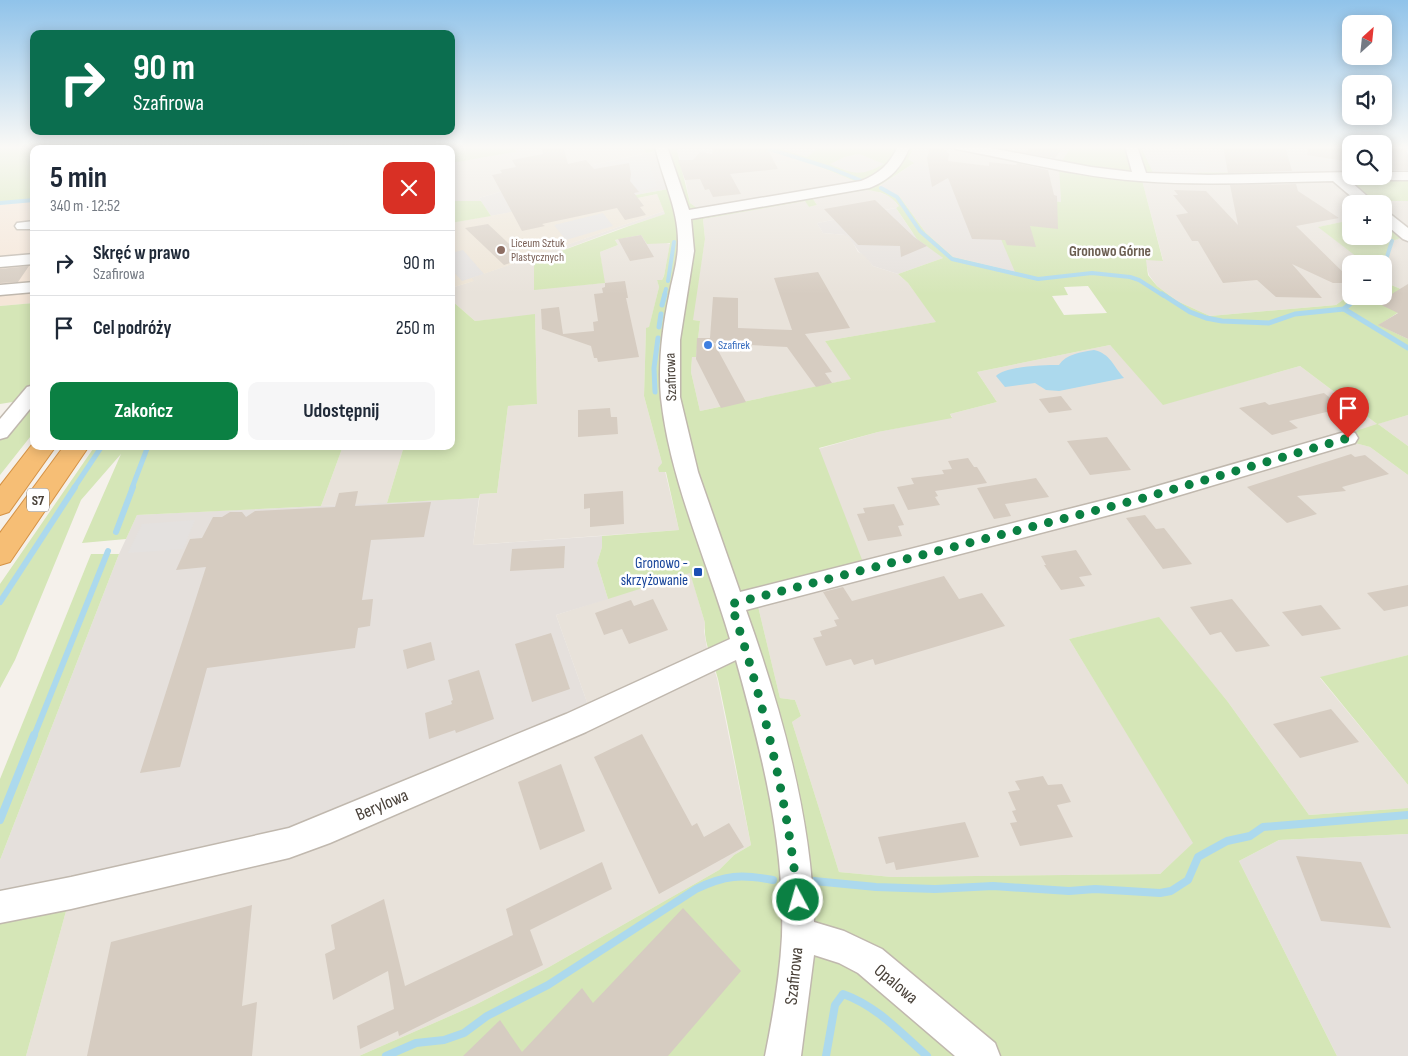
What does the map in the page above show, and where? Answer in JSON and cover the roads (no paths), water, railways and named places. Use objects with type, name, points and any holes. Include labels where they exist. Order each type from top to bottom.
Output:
[{"type":"highway","name":"S7","points":[[0,504],[41,450]]},
{"type":"highway","name":"S7","points":[[0,554],[74,450]]},
{"type":"street","name":"Szafirowa","points":[[676,195],[682,216],[686,250],[670,343],[670,394],[704,529],[744,644],[774,756],[786,815],[798,900],[796,972],[784,1056]]},
{"type":"street","points":[[682,216],[804,195]]},
{"type":"street","points":[[1392,223],[1408,236]]},
{"type":"street","points":[[0,262],[30,259]]},
{"type":"street","points":[[0,290],[30,287]]},
{"type":"street","points":[[0,404],[30,396]]},
{"type":"street","points":[[0,432],[30,396]]},
{"type":"street","points":[[731,604],[1140,499],[1348,438]]},
{"type":"street","name":"Berylowa","points":[[0,907],[89,889],[289,843],[576,723],[744,644]]},
{"type":"street","name":"Opalowa","points":[[798,935],[832,942],[852,950],[870,961],[982,1056]]},
{"type":"water","points":[[1094,350],[1108,357],[1124,378],[1059,391],[1046,390],[1035,383],[1005,387],[996,376],[1016,368],[1059,365],[1070,356]]},
{"type":"waterway","points":[[894,195],[920,231],[952,259],[1038,279],[1092,273],[1130,277],[1139,280],[1164,296]]},
{"type":"waterway","points":[[0,203],[30,200]]},
{"type":"waterway","points":[[668,281],[674,242]]},
{"type":"waterway","points":[[1388,255],[1391,245]]},
{"type":"waterway","points":[[664,296],[666,289]]},
{"type":"waterway","points":[[662,305],[665,294]]},
{"type":"waterway","points":[[1162,294],[1190,312],[1222,321],[1269,323],[1295,314],[1344,309]]},
{"type":"waterway","points":[[1344,309],[1349,305]]},
{"type":"waterway","points":[[1344,309],[1408,348]]},
{"type":"waterway","points":[[659,327],[661,314]]},
{"type":"waterway","points":[[655,392],[654,368],[658,338]]},
{"type":"waterway","points":[[74,488],[99,450]]},
{"type":"waterway","points":[[132,488],[146,450]]},
{"type":"waterway","points":[[0,602],[75,487]]},
{"type":"waterway","points":[[116,532],[133,487]]},
{"type":"waterway","points":[[34,736],[108,551]]},
{"type":"waterway","points":[[0,820],[34,735]]},
{"type":"waterway","points":[[814,881],[876,887],[935,889],[993,886],[1069,891],[1095,889],[1160,893],[1171,891],[1188,880],[1198,857],[1227,841],[1250,836],[1263,827],[1408,815]]},
{"type":"waterway","points":[[386,1056],[416,1043],[444,1040],[464,1033],[487,1016],[548,985],[696,889],[725,878],[733,877],[773,880]]},
{"type":"waterway","points":[[826,1056],[835,1005],[843,994],[878,1013],[927,1056]]},
{"type":"place","name":"Liceum Sztuk Plastycznych","points":[[501,250]]},
{"type":"place","name":"Szafirek","points":[[708,345]]},
{"type":"place","name":"Gronowo - skrzyżowanie","points":[[698,572]]},
{"type":"district","name":"Gronowo Górne","points":[[1110,251]]}]
